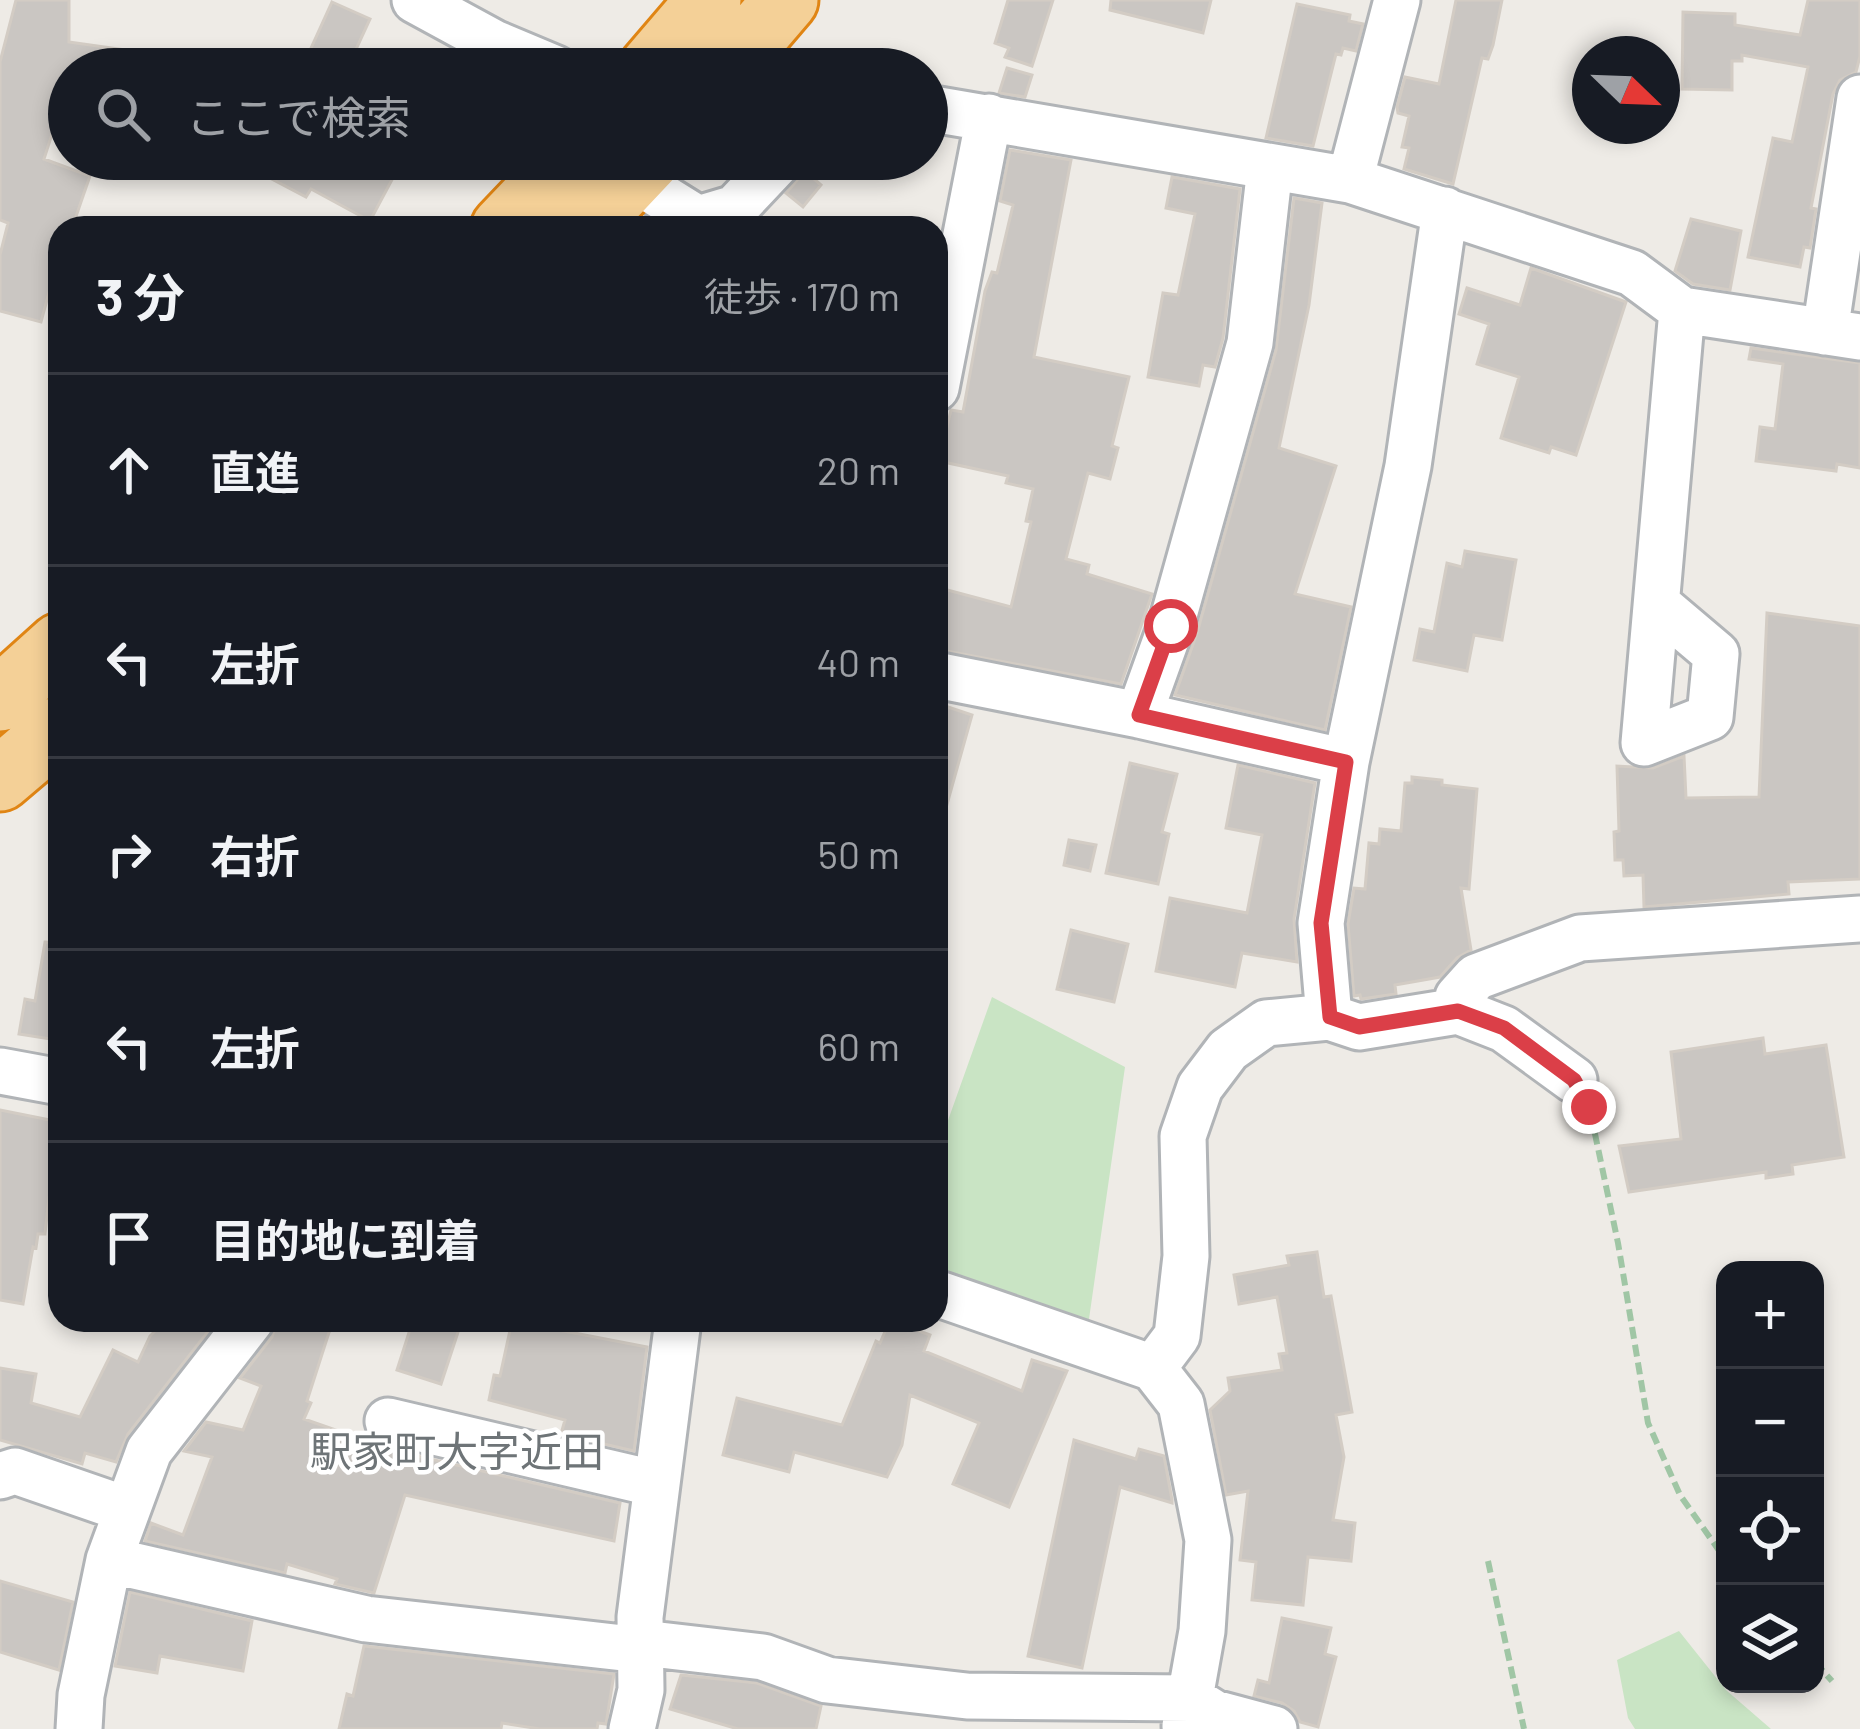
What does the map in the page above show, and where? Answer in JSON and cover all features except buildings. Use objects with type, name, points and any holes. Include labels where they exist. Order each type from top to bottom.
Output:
[{"type":"highway","points":[[668,48],[709,0]]},
{"type":"highway","points":[[745,48],[786,0]]},
{"type":"highway","points":[[514,216],[549,180]]},
{"type":"highway","points":[[593,216],[621,180]]},
{"type":"highway","points":[[0,700],[48,656]]},
{"type":"highway","points":[[0,779],[48,738]]},
{"type":"street","points":[[415,0],[506,48]]},
{"type":"street","points":[[1350,180],[1397,0]]},
{"type":"street","points":[[948,111],[1350,180],[1632,273],[1682,310],[1843,334],[1860,98]]},
{"type":"street","points":[[948,325],[988,117]]},
{"type":"street","points":[[1139,715],[1171,626],[1250,343],[1270,166]]},
{"type":"street","points":[[651,180],[694,216]]},
{"type":"street","points":[[708,216],[735,208],[761,180]]},
{"type":"street","points":[[1330,1017],[1321,923],[1346,762],[1408,466],[1445,210]]},
{"type":"street","points":[[1657,604],[1682,310]]},
{"type":"street","points":[[948,677],[1346,762]]},
{"type":"street","points":[[1458,1011],[1458,997],[1476,977],[1580,938],[1860,919]]},
{"type":"street","points":[[1153,1368],[1177,1336],[1186,1256],[1183,1136],[1200,1088],[1228,1050],[1266,1023],[1330,1017],[1359,1027],[1458,1011],[1504,1028],[1574,1080]]},
{"type":"street","points":[[0,1071],[48,1080]]},
{"type":"street","points":[[948,1298],[1153,1368],[1181,1404],[1208,1540],[1202,1631],[1188,1713]]},
{"type":"street","points":[[80,1729],[81,1695],[109,1560],[125,1509],[149,1451],[241,1332]]},
{"type":"street","points":[[632,1729],[641,1690],[640,1617],[676,1332]]},
{"type":"street","points":[[388,1421],[657,1484]]},
{"type":"street","points":[[0,1476],[15,1471],[125,1509]]},
{"type":"street","points":[[109,1560],[367,1619],[640,1650],[660,1645],[763,1657],[827,1681],[1214,1713],[1274,1729]]},
{"type":"path","points":[[1574,1080],[1589,1107],[1594,1130],[1648,1423],[1680,1495],[1716,1546]]},
{"type":"path","points":[[1488,1561],[1524,1729]]},
{"type":"path","points":[[1824,1672],[1832,1681]]},
{"type":"green space","points":[[992,997],[1125,1067],[1087,1333],[948,1286],[948,1120]]},
{"type":"green space","points":[[1679,1631],[1716,1677],[1716,1693],[1729,1693],[1771,1729],[1635,1729],[1628,1718],[1617,1660]]},
{"type":"district","name":"駅家町大字近田","points":[[457,1452]]},
{"type":"route","points":[[1171,626],[1139,715],[1346,762],[1321,923],[1330,1017],[1359,1027],[1458,1011],[1504,1028],[1574,1080],[1589,1107]]}]
